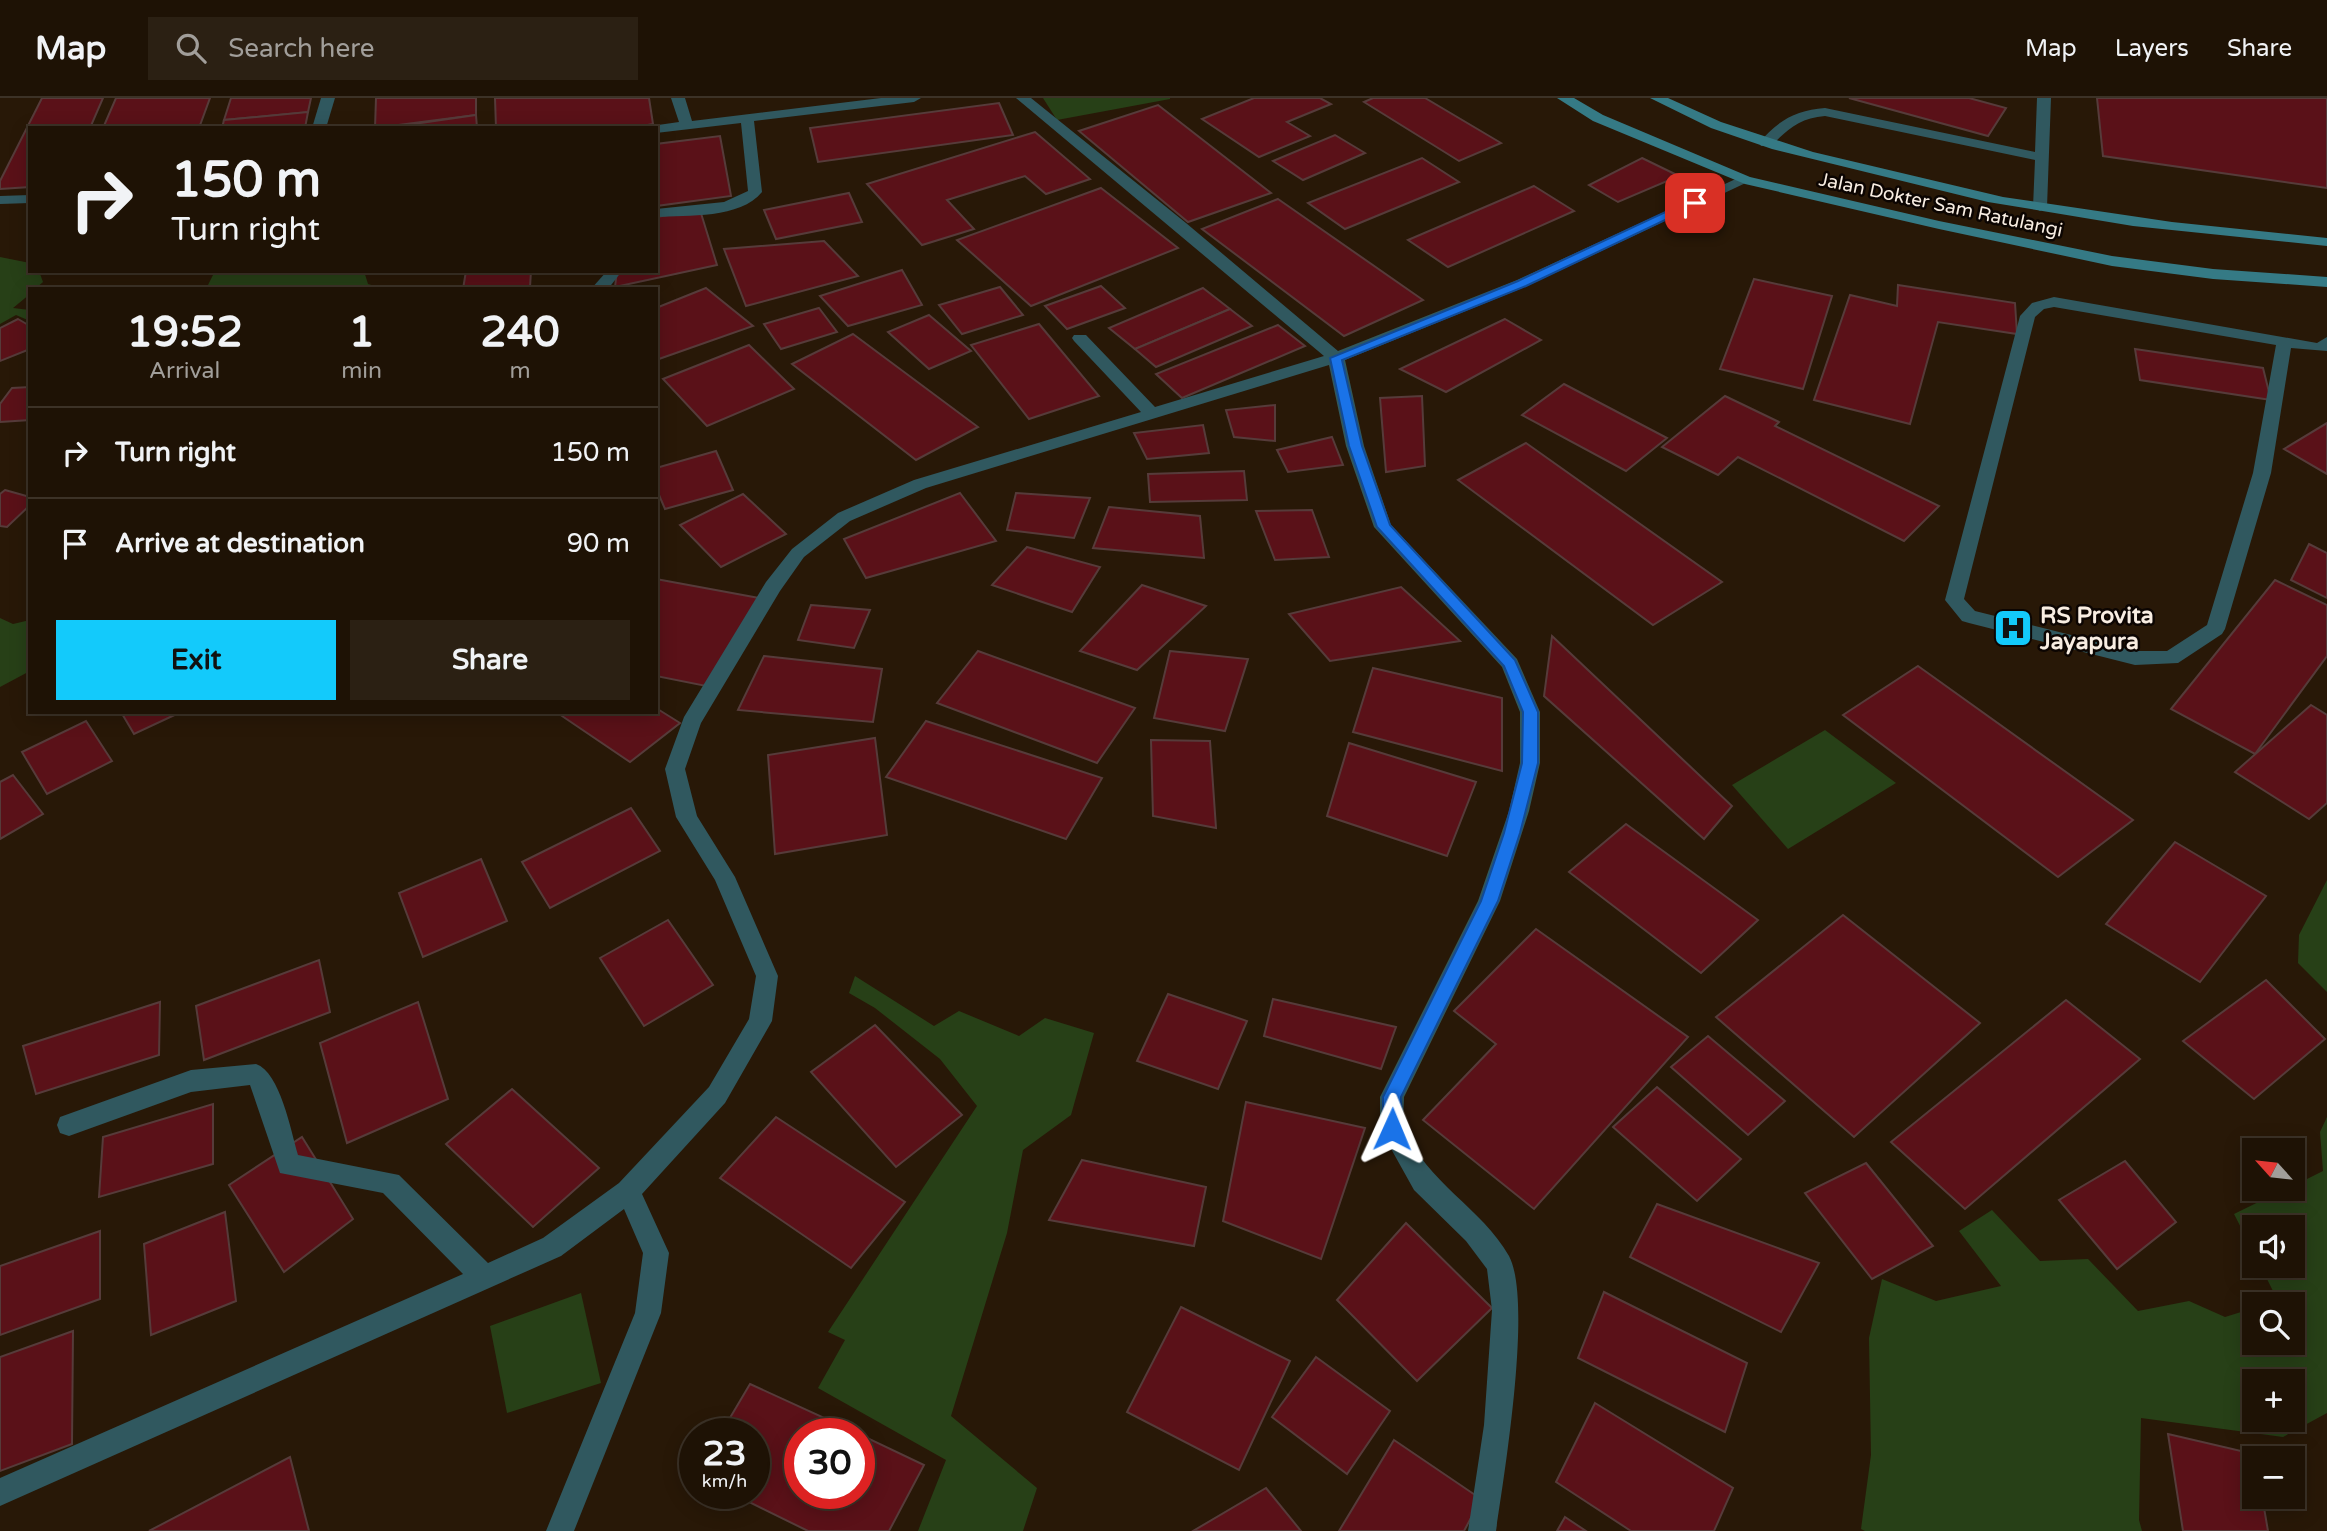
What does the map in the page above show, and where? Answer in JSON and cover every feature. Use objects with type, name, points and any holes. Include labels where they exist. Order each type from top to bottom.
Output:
[{"type":"main road","name":"Jalan Dokter Sam Ratulangi","points":[[1563,98],[1598,118],[1672,152],[1745,180],[2112,261],[2213,274],[2327,282]]},
{"type":"main road","name":"Jalan Dokter Sam Ratulangi","points":[[1657,98],[1687,113],[1766,143],[1860,168],[2040,207],[2209,232],[2327,242]]},
{"type":"street","points":[[320,126],[328,98]]},
{"type":"street","points":[[678,98],[686,124]]},
{"type":"street","points":[[658,129],[914,98]]},
{"type":"street","points":[[1023,98],[1134,191],[1181,226],[1336,358],[1356,446],[1383,527],[1510,664],[1530,712],[1530,763],[1519,811],[1489,901],[1392,1097],[1392,1129],[1423,1182],[1475,1233],[1499,1264],[1505,1310],[1499,1412],[1482,1531]]},
{"type":"street","points":[[2040,207],[2044,98]]},
{"type":"street","points":[[1766,143],[1790,120],[1802,113],[1825,112],[2041,157]]},
{"type":"street","points":[[658,213],[715,208],[751,197],[755,192],[747,117]]},
{"type":"street","points":[[0,1492],[552,1247],[628,1191],[717,1095],[760,1021],[767,976],[724,877],[687,817],[675,768],[691,722],[773,587],[798,553],[844,517],[920,484],[1336,358],[1522,283],[1745,180]]},
{"type":"street","points":[[0,200],[28,200]]},
{"type":"street","points":[[600,287],[613,273]]},
{"type":"street","points":[[2284,342],[2262,474],[2216,629],[2171,658],[2135,658],[1969,616],[1954,600],[2028,316],[2038,306],[2054,302],[2321,348],[2327,342]]},
{"type":"street","points":[[1080,338],[1153,415]]},
{"type":"street","points":[[69,1125],[191,1081],[256,1073],[265,1087],[289,1165],[390,1183],[484,1277]]},
{"type":"street","points":[[560,1531],[649,1314],[656,1253],[628,1191]]},
{"type":"green space","points":[[1043,98],[1170,98],[1170,99],[1057,120]]},
{"type":"green space","points":[[0,257],[28,263],[28,273],[40,273],[43,282],[37,287],[28,287],[28,296],[13,308],[28,310],[28,320],[16,315],[0,324]]},
{"type":"green space","points":[[214,273],[365,273],[368,284],[379,287],[207,287]]},
{"type":"green space","points":[[0,618],[13,624],[28,620],[28,672],[0,687]]},
{"type":"green space","points":[[1825,730],[1896,783],[1788,849],[1732,785]]},
{"type":"green space","points":[[2327,880],[2327,992],[2298,963],[2299,935]]},
{"type":"green space","points":[[855,976],[934,1026],[959,1011],[1019,1036],[1045,1018],[1094,1033],[1071,1115],[1023,1150],[1007,1233],[951,1416],[1037,1488],[1023,1531],[918,1531],[946,1460],[818,1388],[845,1340],[828,1332],[977,1106],[940,1059],[875,1008],[849,993]]},
{"type":"green space","points":[[2327,1117],[2327,1413],[2305,1425],[2305,1369],[2242,1369],[2242,1432],[2141,1418],[2139,1520],[2142,1531],[1861,1529],[1871,1455],[1869,1338],[1882,1279],[1936,1301],[2001,1286],[1959,1231],[1992,1210],[2040,1261],[2088,1259],[2138,1311],[2189,1301],[2225,1317],[2242,1312],[2242,1355],[2305,1355],[2305,1292],[2274,1292],[2266,1278],[2305,1278],[2305,1215],[2242,1215],[2242,1230],[2234,1214],[2260,1201],[2305,1201],[2305,1180],[2323,1171],[2320,1132]]},
{"type":"green space","points":[[581,1293],[601,1383],[507,1413],[490,1326]]},
{"type":"green space","points":[[2246,1432],[2292,1432],[2283,1437]]},
{"type":"building","points":[[42,98],[103,98],[91,126],[28,126],[28,187],[0,189],[0,181]]},
{"type":"building","points":[[116,98],[210,98],[200,126],[104,126]]},
{"type":"building","points":[[231,98],[311,98],[308,112],[224,120]]},
{"type":"building","points":[[376,98],[476,98],[476,115],[375,126]]},
{"type":"building","points":[[495,98],[649,98],[653,124],[642,126],[496,126]]},
{"type":"building","points":[[1254,98],[1320,98],[1331,104],[1287,122],[1310,136],[1259,157],[1202,119]]},
{"type":"building","points":[[1373,98],[1425,98],[1501,143],[1459,161],[1364,102]]},
{"type":"building","points":[[1849,98],[1969,98],[2006,108],[1988,136]]},
{"type":"building","points":[[2097,98],[2327,98],[2327,188],[2103,156]]},
{"type":"building","points":[[999,103],[1013,135],[818,162],[810,128]]},
{"type":"building","points":[[1158,105],[1271,193],[1188,222],[1079,131]]},
{"type":"building","points":[[308,112],[305,126],[222,126],[224,120]]},
{"type":"building","points":[[476,115],[477,126],[400,126]]},
{"type":"building","points":[[1035,132],[1090,179],[1046,194],[1025,176],[947,200],[974,229],[922,245],[867,184]]},
{"type":"building","points":[[1335,135],[1365,153],[1303,180],[1273,161]]},
{"type":"building","points":[[720,136],[731,196],[658,206],[658,144]]},
{"type":"building","points":[[1422,158],[1459,182],[1345,229],[1308,203]]},
{"type":"building","points":[[1642,158],[1679,176],[1618,202],[1589,185]]},
{"type":"building","points":[[1534,186],[1574,211],[1448,267],[1408,240]]},
{"type":"building","points":[[1101,188],[1178,248],[1031,306],[957,240]]},
{"type":"building","points":[[849,193],[862,222],[776,239],[764,210]]},
{"type":"building","points":[[1278,199],[1423,300],[1344,336],[1202,229]]},
{"type":"building","points":[[700,210],[717,265],[615,287],[617,273],[658,273],[658,217]]},
{"type":"building","points":[[824,241],[858,276],[746,306],[724,249]]},
{"type":"building","points":[[902,270],[922,305],[848,326],[820,296]]},
{"type":"building","points":[[466,273],[531,273],[530,287],[463,287]]},
{"type":"building","points":[[1754,279],[1832,296],[1803,389],[1720,369]]},
{"type":"building","points":[[1898,285],[2015,303],[2017,334],[1938,322],[1910,424],[1814,400],[1850,295],[1897,306]]},
{"type":"building","points":[[1101,286],[1125,308],[1067,329],[1045,306]]},
{"type":"building","points":[[1000,287],[1023,315],[962,334],[939,305]]},
{"type":"building","points":[[706,288],[753,326],[658,359],[658,307]]},
{"type":"building","points":[[1203,288],[1230,309],[1135,349],[1109,328]]},
{"type":"building","points":[[819,308],[837,332],[781,349],[764,324]]},
{"type":"building","points":[[1230,309],[1252,326],[1156,367],[1135,349]]},
{"type":"building","points":[[929,315],[971,351],[929,369],[888,332]]},
{"type":"building","points":[[18,319],[28,325],[28,350],[0,361],[0,328]]},
{"type":"building","points":[[1505,319],[1541,340],[1446,392],[1400,369]]},
{"type":"building","points":[[1039,324],[1099,396],[1029,419],[971,345]]},
{"type":"building","points":[[1278,325],[1305,346],[1182,398],[1156,374]]},
{"type":"building","points":[[853,334],[978,427],[916,460],[792,364]]},
{"type":"building","points":[[749,345],[794,389],[707,426],[663,379]]},
{"type":"building","points":[[2135,349],[2263,368],[2271,400],[2140,380]]},
{"type":"building","points":[[1564,384],[1667,438],[1626,471],[1522,415]]},
{"type":"building","points":[[28,387],[28,420],[0,422],[0,404],[12,388]]},
{"type":"building","points":[[1422,396],[1425,466],[1386,472],[1380,398]]},
{"type":"building","points":[[1725,396],[1779,422],[1775,426],[1939,506],[1904,541],[1738,457],[1718,475],[1662,447]]},
{"type":"building","points":[[1275,405],[1275,441],[1234,437],[1226,410]]},
{"type":"building","points":[[2327,423],[2327,474],[2284,449]]},
{"type":"building","points":[[1203,425],[1209,453],[1147,459],[1134,433]]},
{"type":"building","points":[[1332,437],[1343,465],[1288,472],[1277,450]]},
{"type":"building","points":[[1526,443],[1722,582],[1653,625],[1458,480]]},
{"type":"building","points":[[716,451],[733,490],[665,509],[658,493],[658,467]]},
{"type":"building","points":[[1244,471],[1247,500],[1150,502],[1148,474]]},
{"type":"building","points":[[5,490],[28,496],[28,507],[7,527],[0,526],[0,494]]},
{"type":"building","points":[[960,493],[996,541],[866,578],[844,539]]},
{"type":"building","points":[[1016,493],[1090,498],[1074,538],[1007,530]]},
{"type":"building","points":[[743,494],[786,534],[721,567],[680,525]]},
{"type":"building","points":[[1109,507],[1200,516],[1204,558],[1093,548]]},
{"type":"building","points":[[1312,510],[1329,557],[1275,560],[1256,511]]},
{"type":"building","points":[[2309,544],[2327,553],[2327,598],[2291,580]]},
{"type":"building","points":[[1027,547],[1100,567],[1072,612],[992,585]]},
{"type":"building","points":[[658,579],[759,598],[706,686],[658,676]]},
{"type":"building","points":[[2275,580],[2327,605],[2327,656],[2255,754],[2171,709]]},
{"type":"building","points":[[1142,585],[1206,606],[1137,670],[1080,651]]},
{"type":"building","points":[[1401,587],[1460,641],[1330,661],[1289,614]]},
{"type":"building","points":[[811,605],[870,610],[854,648],[798,640]]},
{"type":"building","points":[[1552,636],[1732,806],[1704,839],[1544,696]]},
{"type":"building","points":[[978,651],[1135,708],[1097,763],[937,703]]},
{"type":"building","points":[[1170,651],[1248,659],[1225,731],[1154,718]]},
{"type":"building","points":[[764,656],[882,669],[873,722],[738,710]]},
{"type":"building","points":[[1918,666],[2133,820],[2058,877],[1843,715]]},
{"type":"building","points":[[1373,668],[1502,698],[1502,771],[1353,732]]},
{"type":"building","points":[[2311,705],[2327,715],[2327,803],[2309,819],[2235,772]]},
{"type":"building","points":[[658,709],[680,723],[630,762],[562,716],[658,714]]},
{"type":"building","points":[[122,714],[177,714],[134,734]]},
{"type":"building","points":[[86,721],[112,761],[47,794],[22,752]]},
{"type":"building","points":[[926,721],[1102,778],[1066,839],[886,777]]},
{"type":"building","points":[[875,738],[887,835],[775,854],[768,755]]},
{"type":"building","points":[[1151,740],[1210,741],[1216,828],[1153,816]]},
{"type":"building","points":[[1349,743],[1476,782],[1447,856],[1327,816]]},
{"type":"building","points":[[13,775],[43,814],[0,839],[0,782]]},
{"type":"building","points":[[631,808],[660,851],[550,908],[522,862]]},
{"type":"building","points":[[1626,824],[1758,920],[1701,973],[1569,872]]},
{"type":"building","points":[[2175,842],[2266,896],[2200,982],[2106,924]]},
{"type":"building","points":[[481,859],[507,921],[423,957],[399,893]]},
{"type":"building","points":[[1843,915],[1980,1023],[1854,1137],[1716,1017]]},
{"type":"building","points":[[668,920],[713,985],[644,1026],[600,958]]},
{"type":"building","points":[[1536,929],[1688,1037],[1534,1209],[1423,1120],[1496,1044],[1454,1011]]},
{"type":"building","points":[[319,960],[330,1012],[204,1060],[196,1006]]},
{"type":"building","points":[[2266,980],[2325,1039],[2254,1099],[2183,1041]]},
{"type":"building","points":[[1168,994],[1247,1021],[1218,1089],[1137,1061]]},
{"type":"building","points":[[1273,999],[1396,1027],[1381,1069],[1264,1036]]},
{"type":"building","points":[[2066,1000],[2140,1059],[1965,1209],[1891,1142]]},
{"type":"building","points":[[160,1002],[159,1055],[36,1094],[23,1046]]},
{"type":"building","points":[[418,1002],[448,1099],[347,1143],[320,1043]]},
{"type":"building","points":[[875,1025],[962,1115],[896,1167],[811,1072]]},
{"type":"building","points":[[1708,1036],[1785,1101],[1748,1135],[1671,1067]]},
{"type":"building","points":[[1657,1087],[1741,1159],[1697,1201],[1613,1127]]},
{"type":"building","points":[[512,1089],[599,1168],[533,1227],[446,1144]]},
{"type":"building","points":[[1246,1102],[1365,1128],[1321,1259],[1223,1221]]},
{"type":"building","points":[[213,1104],[213,1164],[99,1197],[103,1137]]},
{"type":"building","points":[[776,1117],[905,1202],[851,1268],[720,1178]]},
{"type":"building","points":[[302,1137],[353,1219],[284,1272],[229,1185]]},
{"type":"building","points":[[1082,1160],[1206,1187],[1194,1246],[1049,1220]]},
{"type":"building","points":[[2125,1161],[2176,1222],[2117,1269],[2059,1200]]},
{"type":"building","points":[[1866,1163],[1933,1246],[1872,1279],[1805,1193]]},
{"type":"building","points":[[1657,1204],[1819,1263],[1781,1332],[1630,1257]]},
{"type":"building","points":[[225,1212],[236,1301],[151,1335],[144,1244]]},
{"type":"building","points":[[1406,1223],[1492,1308],[1417,1381],[1337,1300]]},
{"type":"building","points":[[100,1231],[100,1299],[0,1335],[0,1266]]},
{"type":"building","points":[[1604,1292],[1747,1363],[1725,1432],[1578,1358]]},
{"type":"building","points":[[1181,1307],[1290,1361],[1239,1470],[1127,1412]]},
{"type":"building","points":[[73,1331],[72,1444],[0,1471],[0,1357]]},
{"type":"building","points":[[1316,1357],[1390,1411],[1347,1474],[1272,1417]]},
{"type":"building","points":[[750,1384],[824,1418],[784,1418],[784,1509],[875,1509],[875,1442],[924,1465],[889,1531],[808,1531],[763,1509],[770,1509],[770,1418],[730,1418]]},
{"type":"building","points":[[1595,1403],[1733,1488],[1714,1531],[1631,1531],[1556,1482]]},
{"type":"building","points":[[2168,1434],[2242,1451],[2242,1509],[2264,1509],[2268,1531],[2183,1531]]},
{"type":"building","points":[[1394,1440],[1481,1499],[1464,1531],[1339,1531]]},
{"type":"building","points":[[290,1457],[309,1531],[149,1531]]},
{"type":"building","points":[[1266,1488],[1301,1531],[1193,1531]]},
{"type":"building","points":[[1565,1517],[1586,1531],[1557,1531]]},
{"type":"place","name":"RS Provita Jayapura","points":[[2013,628]]},
{"type":"route","points":[[1392,1129],[1392,1097],[1489,901],[1512,833],[1530,763],[1530,712],[1510,664],[1383,527],[1356,446],[1336,358],[1522,283],[1695,203]]}]
